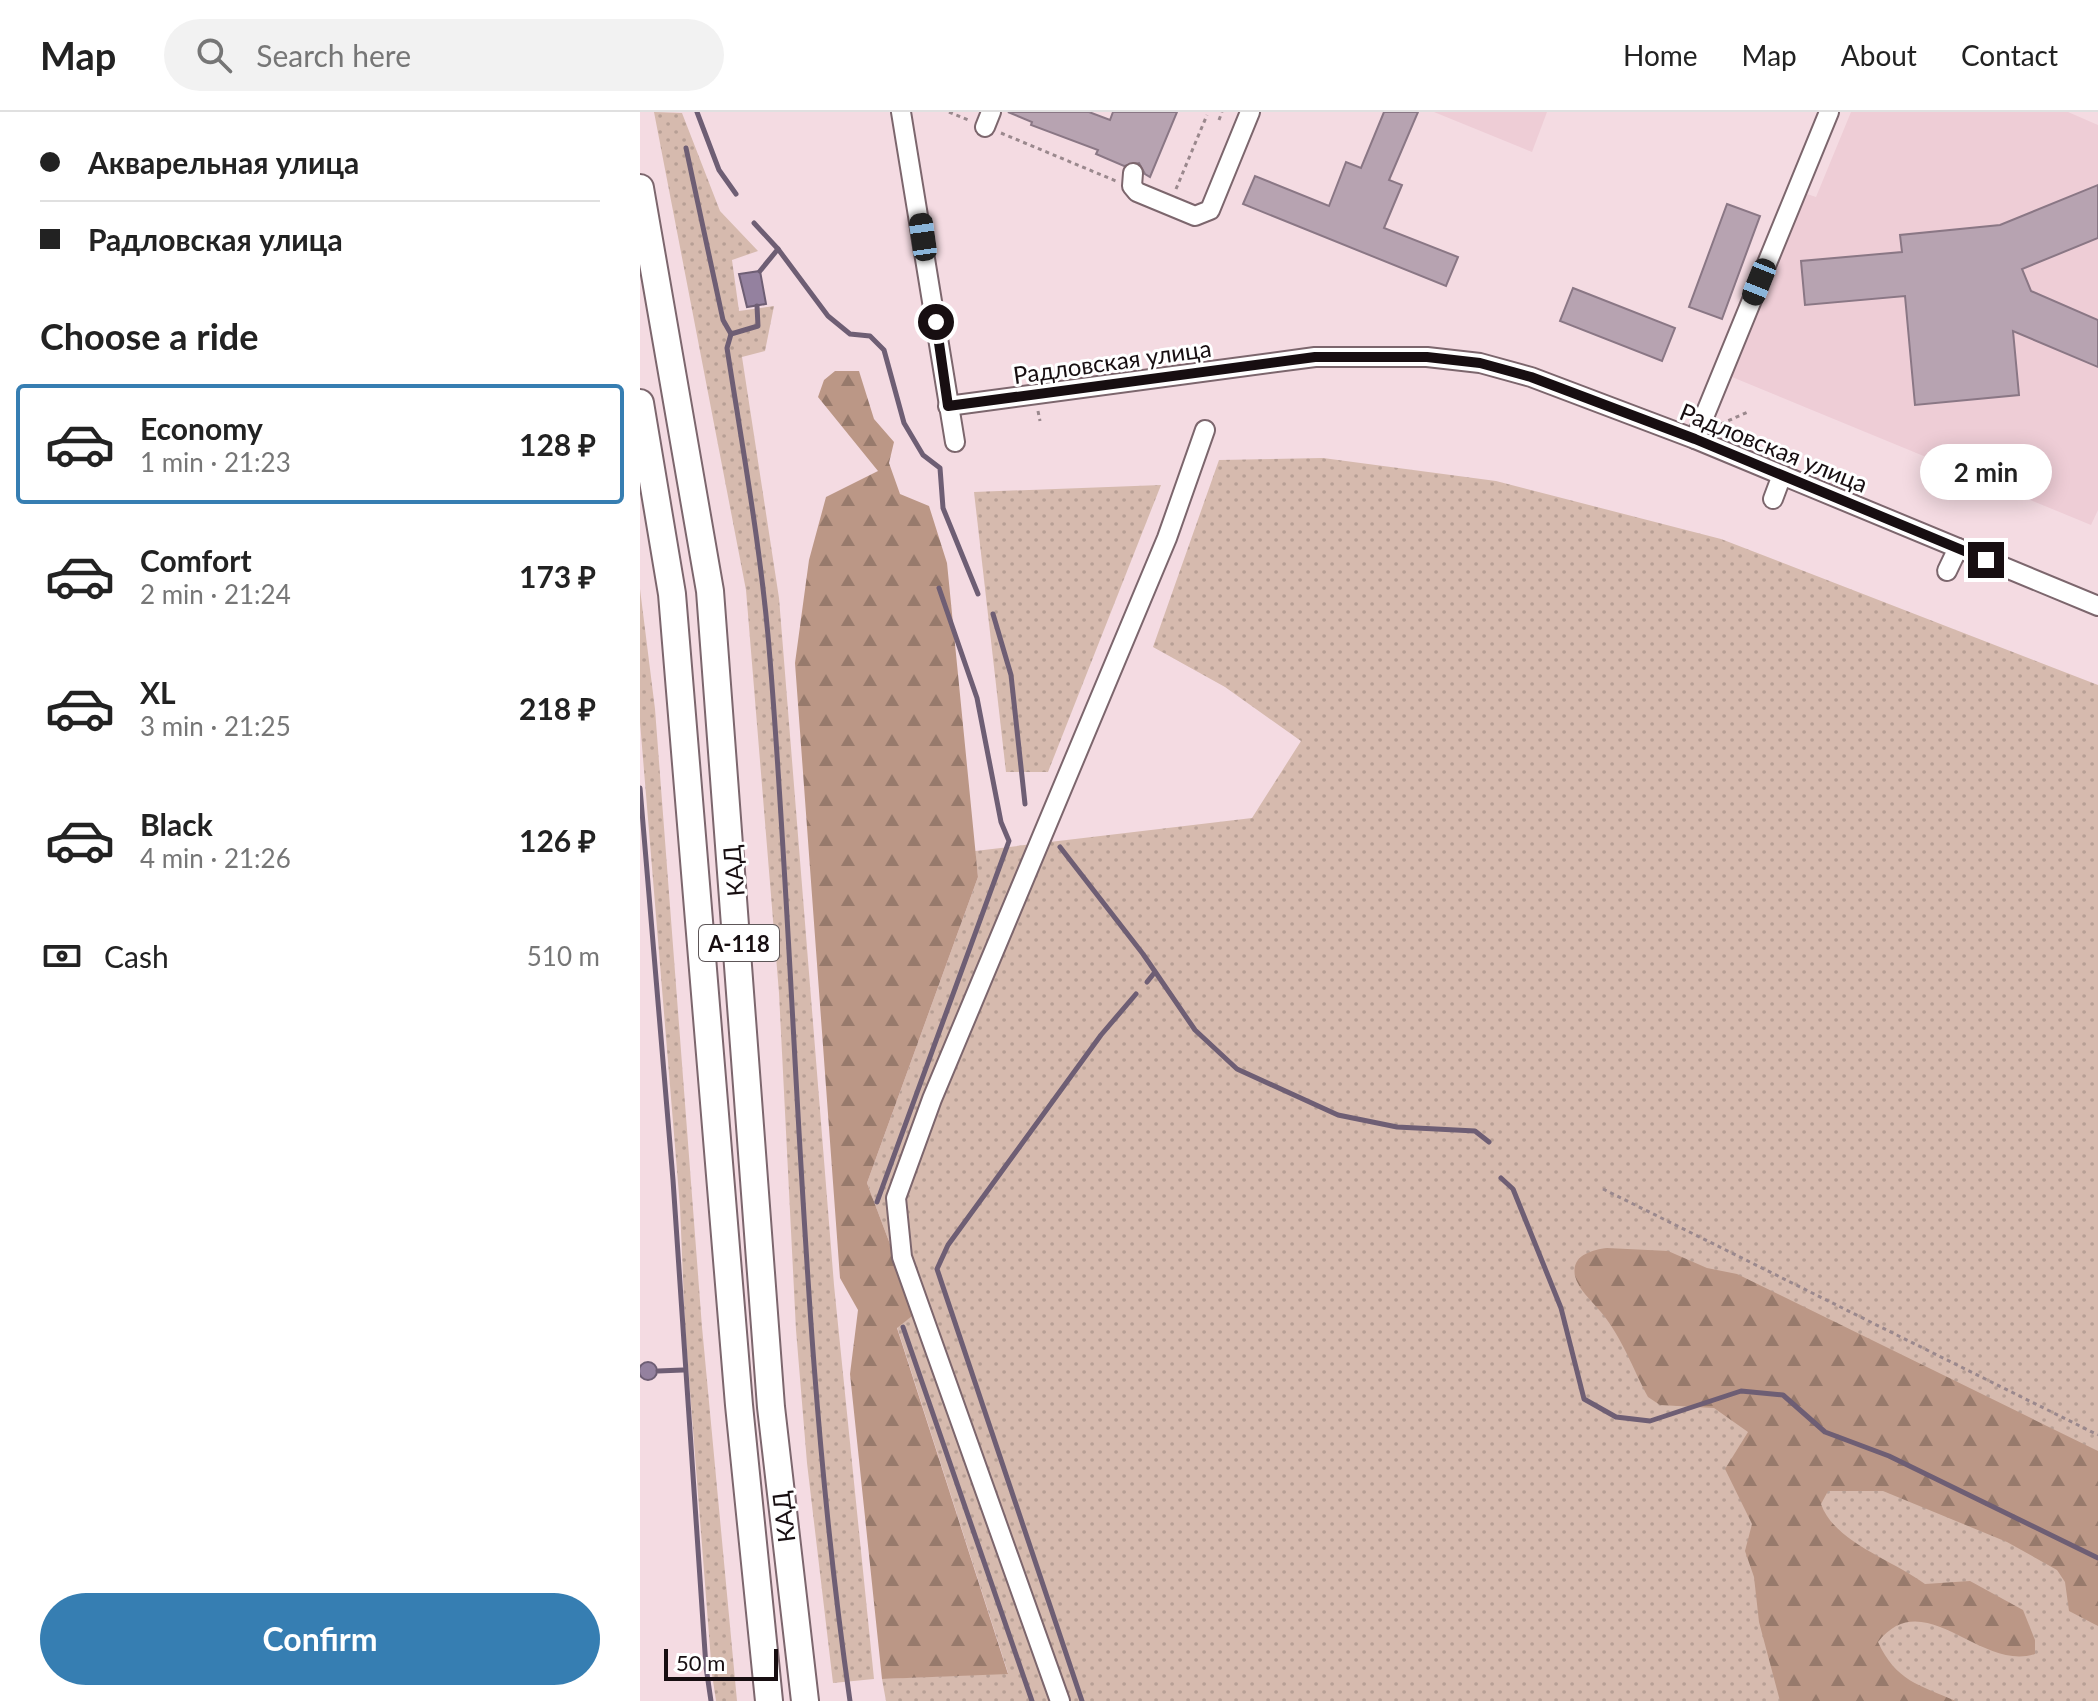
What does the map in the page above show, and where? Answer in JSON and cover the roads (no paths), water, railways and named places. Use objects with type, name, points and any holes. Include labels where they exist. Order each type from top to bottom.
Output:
[{"type":"highway","name":"КАД","points":[[640,188],[710,591],[771,1407],[805,1701]]},
{"type":"highway","name":"КАД","points":[[640,403],[672,594],[739,1405],[769,1701]]},
{"type":"street","points":[[901,112],[955,442]]},
{"type":"street","points":[[1133,179],[1137,192],[1170,206],[1195,216],[1210,210],[1250,112]]},
{"type":"street","points":[[1695,439],[1829,112]]},
{"type":"street","name":"Радловская улица","points":[[948,406],[1315,357],[1427,357],[1480,363],[1531,377],[1695,439],[2098,606]]},
{"type":"street","points":[[1060,1701],[902,1257],[896,1198],[932,1099],[1167,538],[1205,430]]},
{"type":"street","points":[[1773,499],[1782,475]]},
{"type":"street","points":[[1947,571],[1958,548]]},
{"type":"waterway","points":[[697,112],[719,170],[736,194]]},
{"type":"waterway","points":[[686,148],[723,320],[731,334],[727,348],[767,620],[810,1311],[833,1571],[850,1701]]},
{"type":"waterway","points":[[754,223],[778,249],[828,316],[850,334],[870,336],[884,350],[904,423],[923,455],[940,468],[943,508],[978,594]]},
{"type":"waterway","points":[[760,271],[778,249]]},
{"type":"waterway","points":[[731,334],[758,326],[757,306]]},
{"type":"waterway","points":[[877,1202],[1009,841],[1001,822],[977,698],[939,588]]},
{"type":"waterway","points":[[993,614],[1011,675],[1025,804]]},
{"type":"waterway","points":[[640,788],[673,1180],[706,1667],[711,1701]]},
{"type":"waterway","points":[[1060,847],[1143,954],[1195,1030],[1237,1069],[1338,1115],[1397,1127],[1475,1131],[1489,1142]]},
{"type":"waterway","points":[[1147,982],[1155,972]]},
{"type":"waterway","points":[[1082,1701],[937,1269],[948,1245],[1101,1035],[1136,994]]},
{"type":"waterway","points":[[1501,1178],[1513,1189],[1561,1308],[1584,1399],[1616,1417],[1650,1421],[1741,1391],[1783,1395],[1825,1432],[1889,1456],[2098,1558]]},
{"type":"waterway","points":[[903,1327],[1032,1701]]},
{"type":"waterway","points":[[658,1371],[683,1370]]}]
